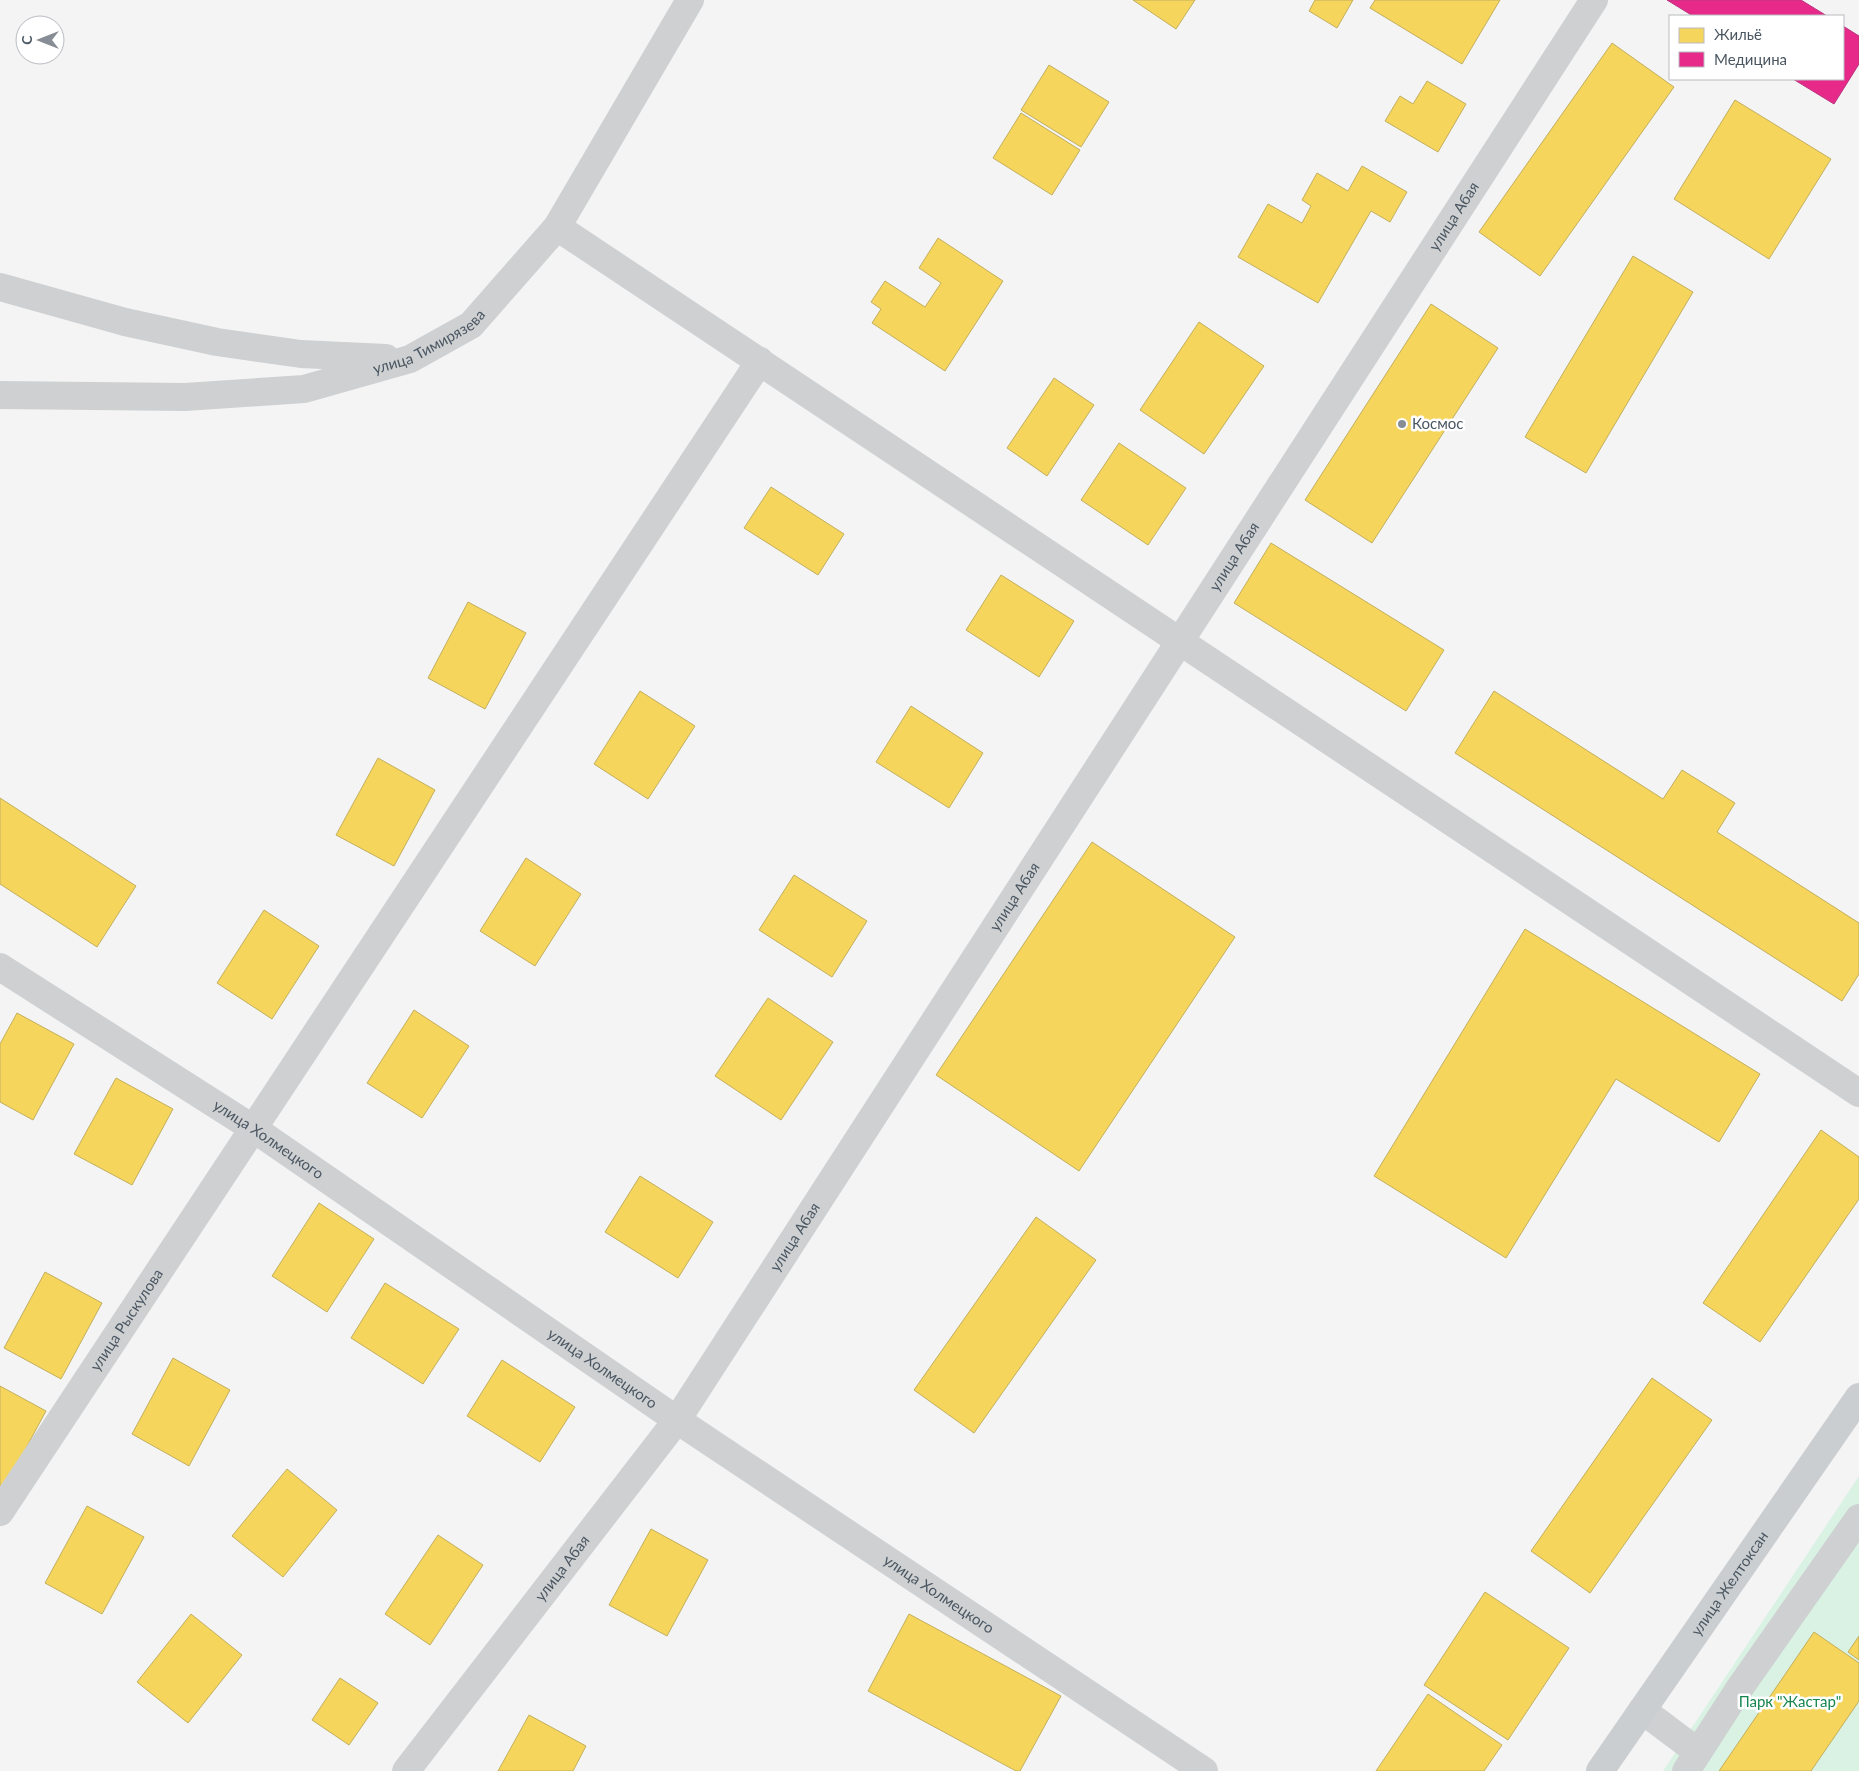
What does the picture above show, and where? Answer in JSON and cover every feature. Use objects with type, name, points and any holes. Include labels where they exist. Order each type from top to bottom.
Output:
[{"type":"main road","name":"улица Желтоксан","points":[[1600,1771],[1859,1397]]},
{"type":"street","name":"улица Тимирязева","points":[[0,395],[186,397],[304,389],[410,359],[471,326],[557,227],[690,0]]},
{"type":"street","name":"улица Абая","points":[[406,1771],[677,1420],[1594,0]]},
{"type":"street","points":[[557,227],[1859,1092]]},
{"type":"street","points":[[0,287],[125,322],[217,342],[301,354],[410,359]]},
{"type":"street","name":"улица Рыскулова","points":[[0,1512],[760,361]]},
{"type":"street","name":"улица Холмецкого","points":[[0,967],[254,1129],[677,1420],[1204,1771]]},
{"type":"street","points":[[1642,1710],[1692,1761],[1739,1688],[1859,1518]]},
{"type":"green space","name":"Парк \"Жастар\"","points":[[1859,1476],[1859,1771],[1663,1771]]},
{"type":"building: Жильё","points":[[1133,0],[1195,0],[1176,29]]},
{"type":"building: Жильё","points":[[1315,0],[1353,0],[1337,28],[1309,11]]},
{"type":"building: Жильё","points":[[1375,0],[1500,0],[1462,64],[1370,8]]},
{"type":"building: Жильё","points":[[1612,43],[1674,87],[1540,276],[1479,232]]},
{"type":"building: Жильё","points":[[1049,65],[1109,102],[1081,147],[1021,110]]},
{"type":"building: Жильё","points":[[1427,81],[1466,104],[1438,152],[1385,121],[1400,96],[1413,104]]},
{"type":"building: Жильё","points":[[1735,100],[1831,159],[1769,259],[1674,199]]},
{"type":"building: Жильё","points":[[1021,113],[1080,150],[1052,195],[993,158]]},
{"type":"building: Жильё","points":[[1362,166],[1407,192],[1390,222],[1371,211],[1318,303],[1238,257],[1268,204],[1302,223],[1311,206],[1302,200],[1317,173],[1348,191]]},
{"type":"building: Жильё","points":[[938,238],[1003,281],[945,371],[872,323],[881,309],[871,302],[885,281],[925,307],[941,283],[919,268]]},
{"type":"building: Жильё","points":[[1633,256],[1693,292],[1586,473],[1525,437]]},
{"type":"building: Жильё","name":"Космос","points":[[1431,304],[1498,348],[1372,543],[1305,500]]},
{"type":"building: Жильё","points":[[1199,322],[1264,366],[1204,454],[1140,410]]},
{"type":"building: Жильё","points":[[1054,378],[1094,405],[1047,476],[1007,448]]},
{"type":"building: Жильё","points":[[1119,443],[1186,488],[1148,545],[1081,500]]},
{"type":"building: Жильё","points":[[771,487],[844,534],[818,575],[744,528]]},
{"type":"building: Жильё","points":[[1271,543],[1444,650],[1406,711],[1234,603]]},
{"type":"building: Жильё","points":[[1001,575],[1074,621],[1039,677],[966,630]]},
{"type":"building: Жильё","points":[[468,602],[526,633],[485,709],[428,678]]},
{"type":"building: Жильё","points":[[640,691],[695,726],[648,799],[594,764]]},
{"type":"building: Жильё","points":[[1494,691],[1663,799],[1682,770],[1735,803],[1717,832],[1859,923],[1859,974],[1842,1001],[1455,753]]},
{"type":"building: Жильё","points":[[911,706],[983,753],[949,808],[876,762]]},
{"type":"building: Жильё","points":[[378,758],[435,790],[394,866],[336,835]]},
{"type":"building: Жильё","points":[[0,798],[136,886],[97,947],[0,884]]},
{"type":"building: Жильё","points":[[1092,842],[1235,937],[1079,1171],[936,1075]]},
{"type":"building: Жильё","points":[[526,858],[581,894],[535,966],[480,931]]},
{"type":"building: Жильё","points":[[794,875],[867,921],[832,977],[759,930]]},
{"type":"building: Жильё","points":[[264,910],[319,946],[272,1019],[217,983]]},
{"type":"building: Жильё","points":[[1525,929],[1760,1074],[1719,1142],[1616,1079],[1506,1258],[1374,1176]]},
{"type":"building: Жильё","points":[[768,998],[833,1042],[781,1120],[715,1076]]},
{"type":"building: Жильё","points":[[414,1010],[469,1046],[422,1118],[367,1083]]},
{"type":"building: Жильё","points":[[17,1013],[74,1044],[33,1120],[0,1102],[0,1044]]},
{"type":"building: Жильё","points":[[116,1078],[173,1109],[132,1185],[74,1154]]},
{"type":"building: Жильё","points":[[1821,1130],[1859,1157],[1859,1199],[1760,1342],[1703,1303]]},
{"type":"building: Жильё","points":[[640,1176],[713,1222],[678,1278],[605,1232]]},
{"type":"building: Жильё","points":[[319,1203],[374,1239],[327,1312],[272,1276]]},
{"type":"building: Жильё","points":[[1036,1217],[1096,1260],[974,1433],[914,1390]]},
{"type":"building: Жильё","points":[[45,1272],[102,1303],[61,1379],[4,1348]]},
{"type":"building: Жильё","points":[[385,1283],[459,1329],[423,1384],[351,1338]]},
{"type":"building: Жильё","points":[[173,1358],[230,1390],[189,1466],[132,1434]]},
{"type":"building: Жильё","points":[[502,1360],[575,1407],[540,1462],[467,1416]]},
{"type":"building: Жильё","points":[[1652,1378],[1712,1420],[1590,1593],[1531,1551]]},
{"type":"building: Жильё","points":[[0,1386],[46,1411],[5,1487],[0,1485]]},
{"type":"building: Жильё","points":[[287,1469],[337,1510],[283,1577],[232,1536]]},
{"type":"building: Жильё","points":[[87,1506],[144,1537],[102,1614],[45,1583]]},
{"type":"building: Жильё","points":[[651,1529],[708,1560],[667,1636],[609,1605]]},
{"type":"building: Жильё","points":[[438,1535],[483,1565],[430,1645],[385,1614]]},
{"type":"building: Жильё","points":[[1485,1592],[1569,1648],[1508,1740],[1424,1685]]},
{"type":"building: Жильё","points":[[191,1614],[242,1655],[188,1723],[137,1682]]},
{"type":"building: Жильё","points":[[909,1614],[1061,1696],[1020,1771],[1016,1771],[868,1691]]},
{"type":"building: Жильё","points":[[1814,1632],[1859,1663],[1859,1701],[1811,1771],[1719,1771]]},
{"type":"building: Жильё","points":[[1859,1636],[1859,1660],[1848,1652]]},
{"type":"building: Жильё","points":[[340,1678],[378,1703],[349,1745],[312,1720]]},
{"type":"building: Жильё","points":[[1428,1694],[1502,1745],[1484,1771],[1376,1771]]},
{"type":"building: Жильё","points":[[529,1715],[586,1746],[573,1771],[498,1771]]},
{"type":"building: Медицина","points":[[1667,0],[1801,0],[1825,15],[1691,15]]},
{"type":"building: Медицина","points":[[1844,27],[1859,36],[1859,64],[1834,104],[1795,80],[1844,80]]},
{"type":"place","name":"Космос","points":[[1402,424]]}]
